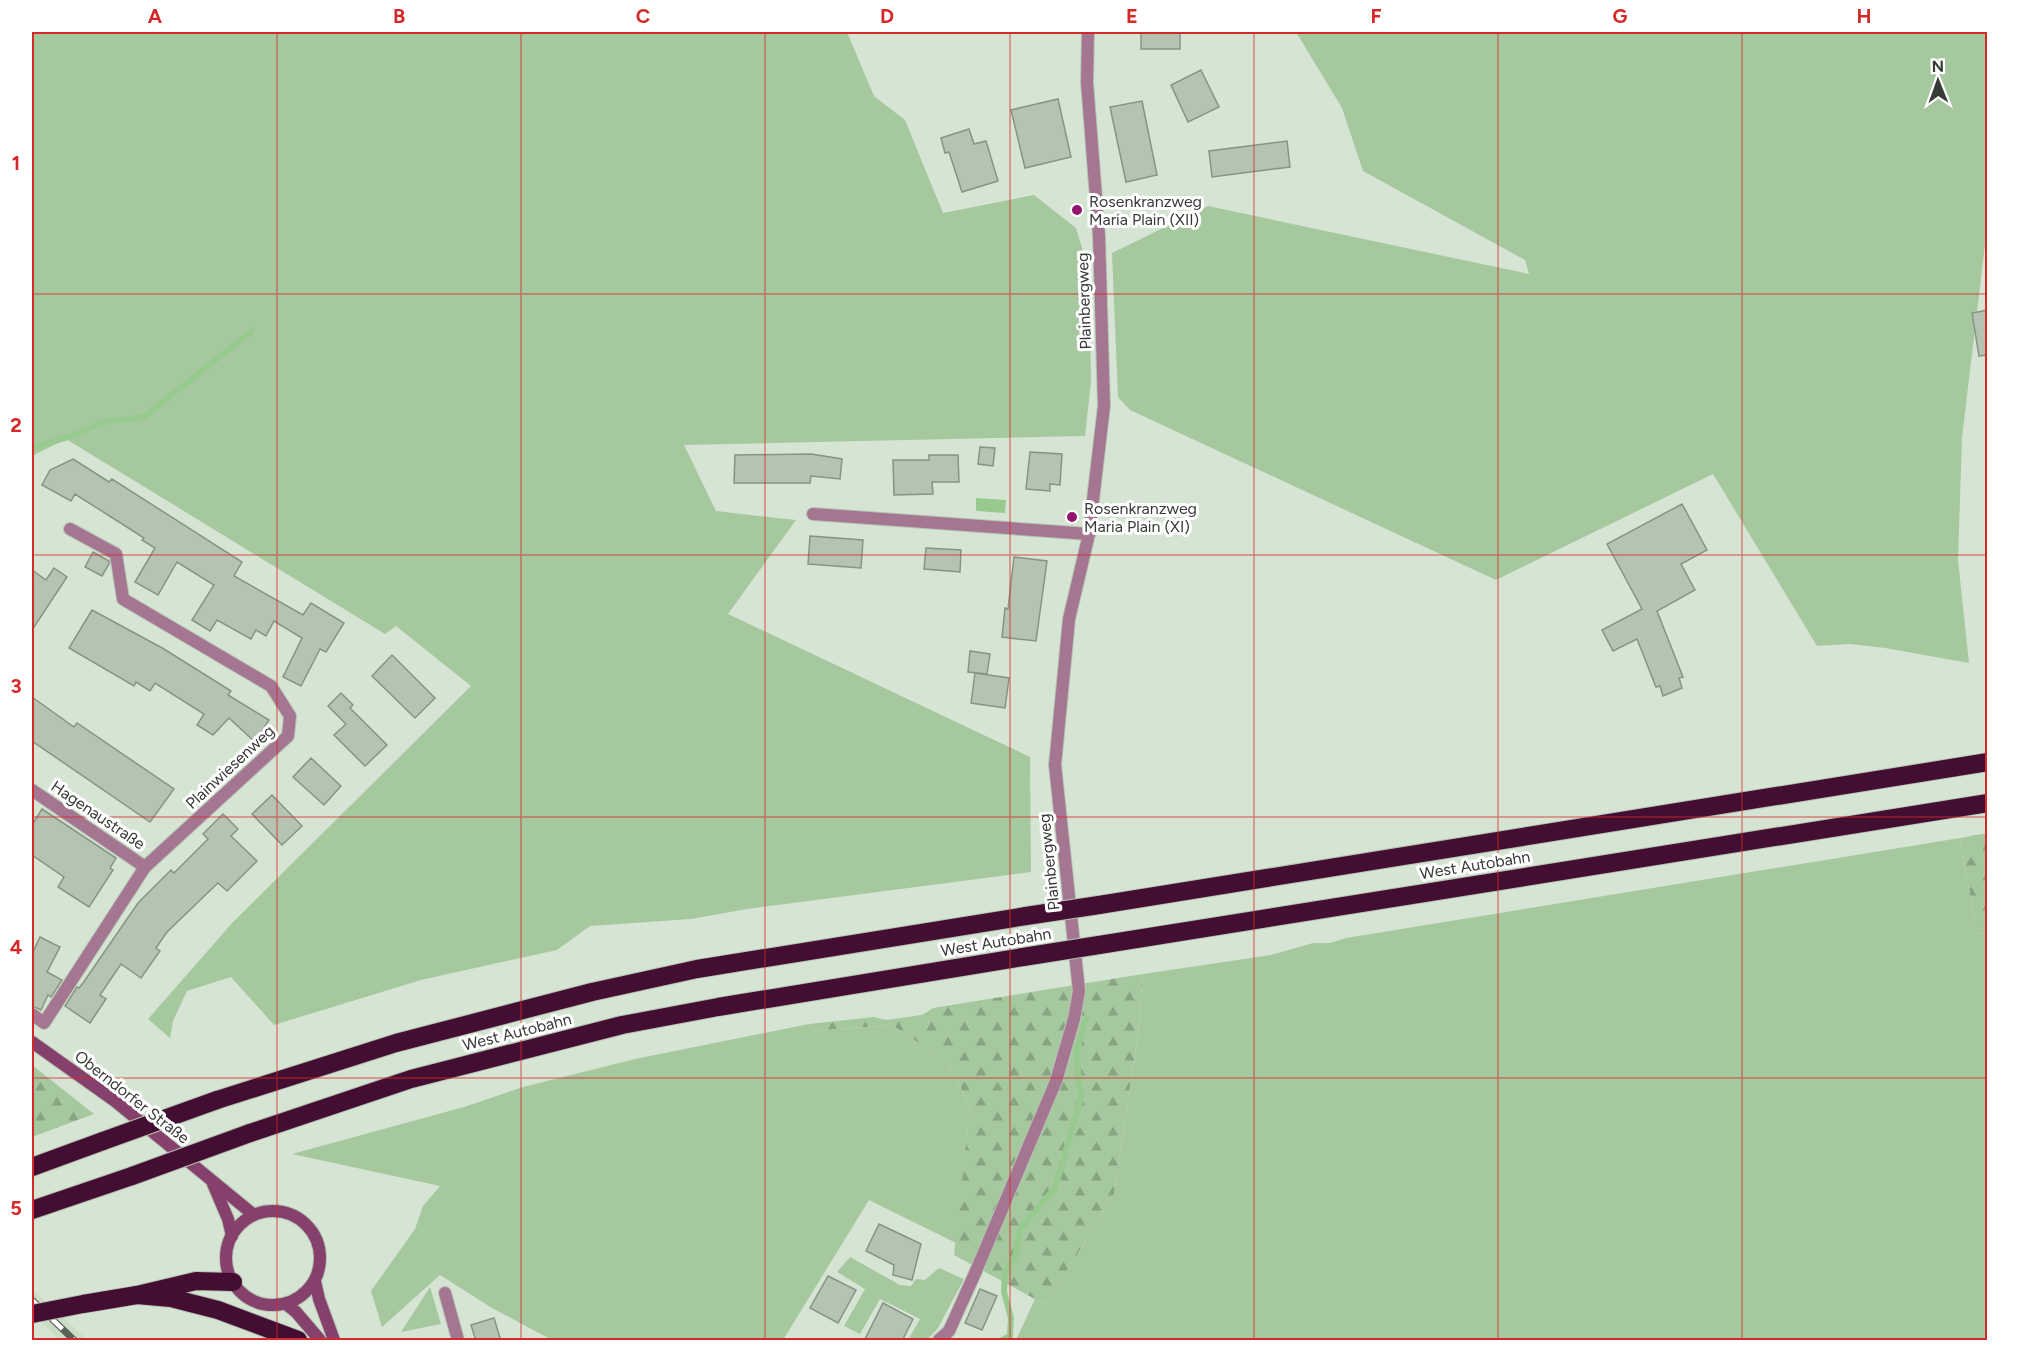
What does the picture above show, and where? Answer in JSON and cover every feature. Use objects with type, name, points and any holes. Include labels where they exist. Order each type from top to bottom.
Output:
[{"type":"highway","name":"West Autobahn","points":[[32,1167],[217,1100],[396,1043],[591,992],[698,969],[1988,762]]},
{"type":"highway","name":"West Autobahn","points":[[32,1210],[411,1079],[622,1025],[718,1006],[1988,802]]},
{"type":"highway","points":[[32,1314],[137,1296],[196,1281],[233,1282]]},
{"type":"highway","points":[[137,1296],[171,1298],[218,1310],[298,1341]]},
{"type":"main road","name":"Oberndorfer Straße","points":[[32,1042],[115,1101],[254,1215]]},
{"type":"main road","name":"Oberndorfer Straße","points":[[212,1180],[228,1219],[232,1236]]},
{"type":"main road","points":[[268,1211],[283,1212],[296,1217],[308,1226],[316,1237],[321,1264],[311,1288],[300,1298],[286,1304],[272,1306],[258,1304],[246,1298],[236,1289],[226,1266],[226,1254],[232,1236],[243,1221],[254,1215],[268,1211]]},
{"type":"main road","points":[[315,1281],[334,1341]]},
{"type":"main road","points":[[286,1304],[296,1312],[320,1341]]},
{"type":"street","name":"Plainbergweg","points":[[939,1341],[949,1331],[976,1272],[1052,1092],[1074,1019],[1079,991],[1055,765],[1069,619],[1089,534],[1104,406],[1098,236],[1087,82],[1088,32]]},
{"type":"street","points":[[813,514],[1089,534]]},
{"type":"street","name":"Plainwiesenweg","points":[[32,1014],[44,1023],[145,867],[288,736],[290,716],[271,686],[123,599],[116,554],[70,529]]},
{"type":"street","name":"Hagenaustraße","points":[[32,790],[145,867]]},
{"type":"street","points":[[445,1293],[458,1341]]},
{"type":"shaded area","points":[[976,498],[1006,500],[1005,513],[976,511]]},
{"type":"shaded area","points":[[32,1289],[87,1340],[60,1340],[32,1313]]},
{"type":"green space","points":[[32,32],[847,32],[874,96],[905,120],[943,213],[1034,195],[1076,228],[1089,270],[1091,382],[1085,436],[684,445],[716,511],[796,520],[728,614],[1030,757],[1031,872],[747,909],[691,919],[590,926],[557,950],[421,980],[274,1025],[231,977],[187,991],[173,1021],[170,1038],[148,1019],[233,922],[471,686],[396,626],[385,634],[66,439],[32,456]]},
{"type":"green space","points":[[1296,32],[1987,32],[1987,228],[1962,438],[1958,560],[1969,663],[1850,644],[1817,646],[1713,474],[1496,580],[1130,410],[1118,397],[1112,253],[1208,206],[1529,274],[1525,260],[1363,171],[1342,108]]},
{"type":"green space","points":[[1987,833],[1987,933],[1977,934],[1960,838]]},
{"type":"green space","points":[[1960,838],[1977,934],[1987,933],[1987,1340],[1016,1340],[1035,1299],[1046,1305],[1114,1194],[1138,1033],[1143,974],[1271,955],[1313,943],[1330,943],[1346,938]]},
{"type":"green space","points":[[1143,974],[1138,1033],[1114,1194],[1046,1305],[954,1255],[970,1106],[948,1063],[892,1025],[810,1031],[809,1024],[874,1017],[886,1020],[922,1015],[933,1008]]},
{"type":"green space","points":[[809,1024],[811,1031],[892,1025],[948,1063],[970,1106],[956,1243],[869,1200],[783,1340],[552,1340],[492,1308],[440,1275],[382,1327],[371,1291],[415,1229],[423,1206],[440,1186],[292,1154],[464,1107],[523,1087],[635,1059]]},
{"type":"green space","points":[[32,1065],[94,1114],[32,1137]]},
{"type":"green space","points":[[850,1257],[900,1285],[911,1286],[916,1279],[925,1280],[939,1268],[964,1279],[938,1328],[927,1340],[908,1340],[920,1319],[880,1299],[860,1334],[844,1326],[865,1289],[837,1272]]},
{"type":"green space","points":[[430,1287],[441,1324],[401,1332]]},
{"type":"building","points":[[1141,32],[1180,32],[1180,49],[1141,49]]},
{"type":"building","points":[[1201,70],[1219,107],[1188,122],[1171,85]]},
{"type":"building","points":[[1058,99],[1071,157],[1025,168],[1011,110]]},
{"type":"building","points":[[1142,101],[1157,175],[1126,182],[1110,107]]},
{"type":"building","points":[[969,129],[974,144],[986,141],[998,181],[962,192],[949,152],[945,153],[941,138]]},
{"type":"building","points":[[1287,141],[1290,167],[1212,177],[1209,151]]},
{"type":"building","points":[[1988,310],[1988,355],[1979,356],[1972,313]]},
{"type":"building","points":[[980,447],[995,448],[993,466],[978,464]]},
{"type":"building","points":[[1030,452],[1062,454],[1060,485],[1050,484],[1050,491],[1026,489]]},
{"type":"building","points":[[811,454],[842,459],[840,479],[811,476],[810,483],[734,483],[735,455]]},
{"type":"building","points":[[929,455],[958,455],[959,482],[932,482],[933,494],[894,495],[893,460],[929,460]]},
{"type":"building","points":[[73,459],[109,482],[112,479],[242,562],[234,576],[303,615],[311,603],[344,623],[326,652],[320,649],[301,686],[283,677],[302,638],[274,621],[266,636],[256,630],[251,639],[217,620],[210,631],[192,620],[214,585],[177,562],[158,595],[135,582],[155,548],[142,540],[144,538],[75,494],[71,501],[42,485],[50,470]]},
{"type":"building","points":[[1682,504],[1707,550],[1681,564],[1695,590],[1657,611],[1683,677],[1679,678],[1682,688],[1663,696],[1660,686],[1656,687],[1637,639],[1613,651],[1602,630],[1642,609],[1607,544]]},
{"type":"building","points":[[810,536],[863,540],[861,568],[808,564]]},
{"type":"building","points":[[926,548],[961,550],[960,572],[924,569]]},
{"type":"building","points":[[93,552],[109,561],[102,576],[85,567]]},
{"type":"building","points":[[1014,557],[1047,561],[1036,641],[1002,637]]},
{"type":"building","points":[[54,568],[67,577],[32,630],[32,570],[46,580]]},
{"type":"building","points":[[92,610],[164,649],[231,691],[228,695],[269,720],[255,742],[229,718],[213,735],[197,725],[204,714],[155,683],[150,691],[136,682],[134,686],[69,648]]},
{"type":"building","points":[[970,651],[990,654],[987,674],[968,672]]},
{"type":"building","points":[[392,655],[435,698],[415,718],[372,676]]},
{"type":"building","points":[[975,673],[1009,678],[1005,708],[971,703]]},
{"type":"building","points":[[341,693],[353,705],[350,708],[387,745],[365,766],[334,735],[346,724],[328,706]]},
{"type":"building","points":[[32,697],[74,727],[77,723],[174,789],[150,822],[32,741]]},
{"type":"building","points":[[311,758],[341,786],[324,805],[293,777]]},
{"type":"building","points":[[272,795],[302,826],[282,845],[252,814]]},
{"type":"building","points":[[42,809],[116,858],[110,868],[113,870],[89,907],[58,887],[64,877],[32,855],[32,825]]},
{"type":"building","points":[[223,814],[238,829],[231,836],[257,861],[227,891],[218,883],[167,932],[156,948],[160,951],[141,978],[121,964],[100,995],[106,999],[90,1023],[65,1006],[138,903],[171,870],[174,873],[208,839],[203,834]]},
{"type":"building","points":[[40,937],[60,947],[47,972],[62,980],[51,997],[48,995],[41,1010],[32,1006],[32,954]]},
{"type":"building","points":[[879,1224],[921,1244],[912,1280],[893,1275],[894,1265],[866,1251]]},
{"type":"building","points":[[828,1276],[856,1290],[838,1323],[810,1308]]},
{"type":"building","points":[[980,1289],[997,1296],[982,1330],[965,1323]]},
{"type":"building","points":[[883,1303],[913,1319],[902,1341],[864,1341]]},
{"type":"building","points":[[494,1318],[501,1341],[476,1341],[471,1325]]},
{"type":"waterway","points":[[32,448],[72,436],[103,422],[144,417],[252,331]]},
{"type":"waterway","points":[[1002,1340],[1010,1336],[1011,1318],[1004,1292],[1005,1273],[1015,1257],[1020,1229],[1055,1188],[1081,1098],[1076,1053],[1086,1018]]},
{"type":"railway","points":[[32,1300],[74,1340]]},
{"type":"place","name":"Rosenkranzweg Maria Plain (XII)","points":[[1077,210]]},
{"type":"place","name":"Rosenkranzweg Maria Plain (XI)","points":[[1072,517]]}]
